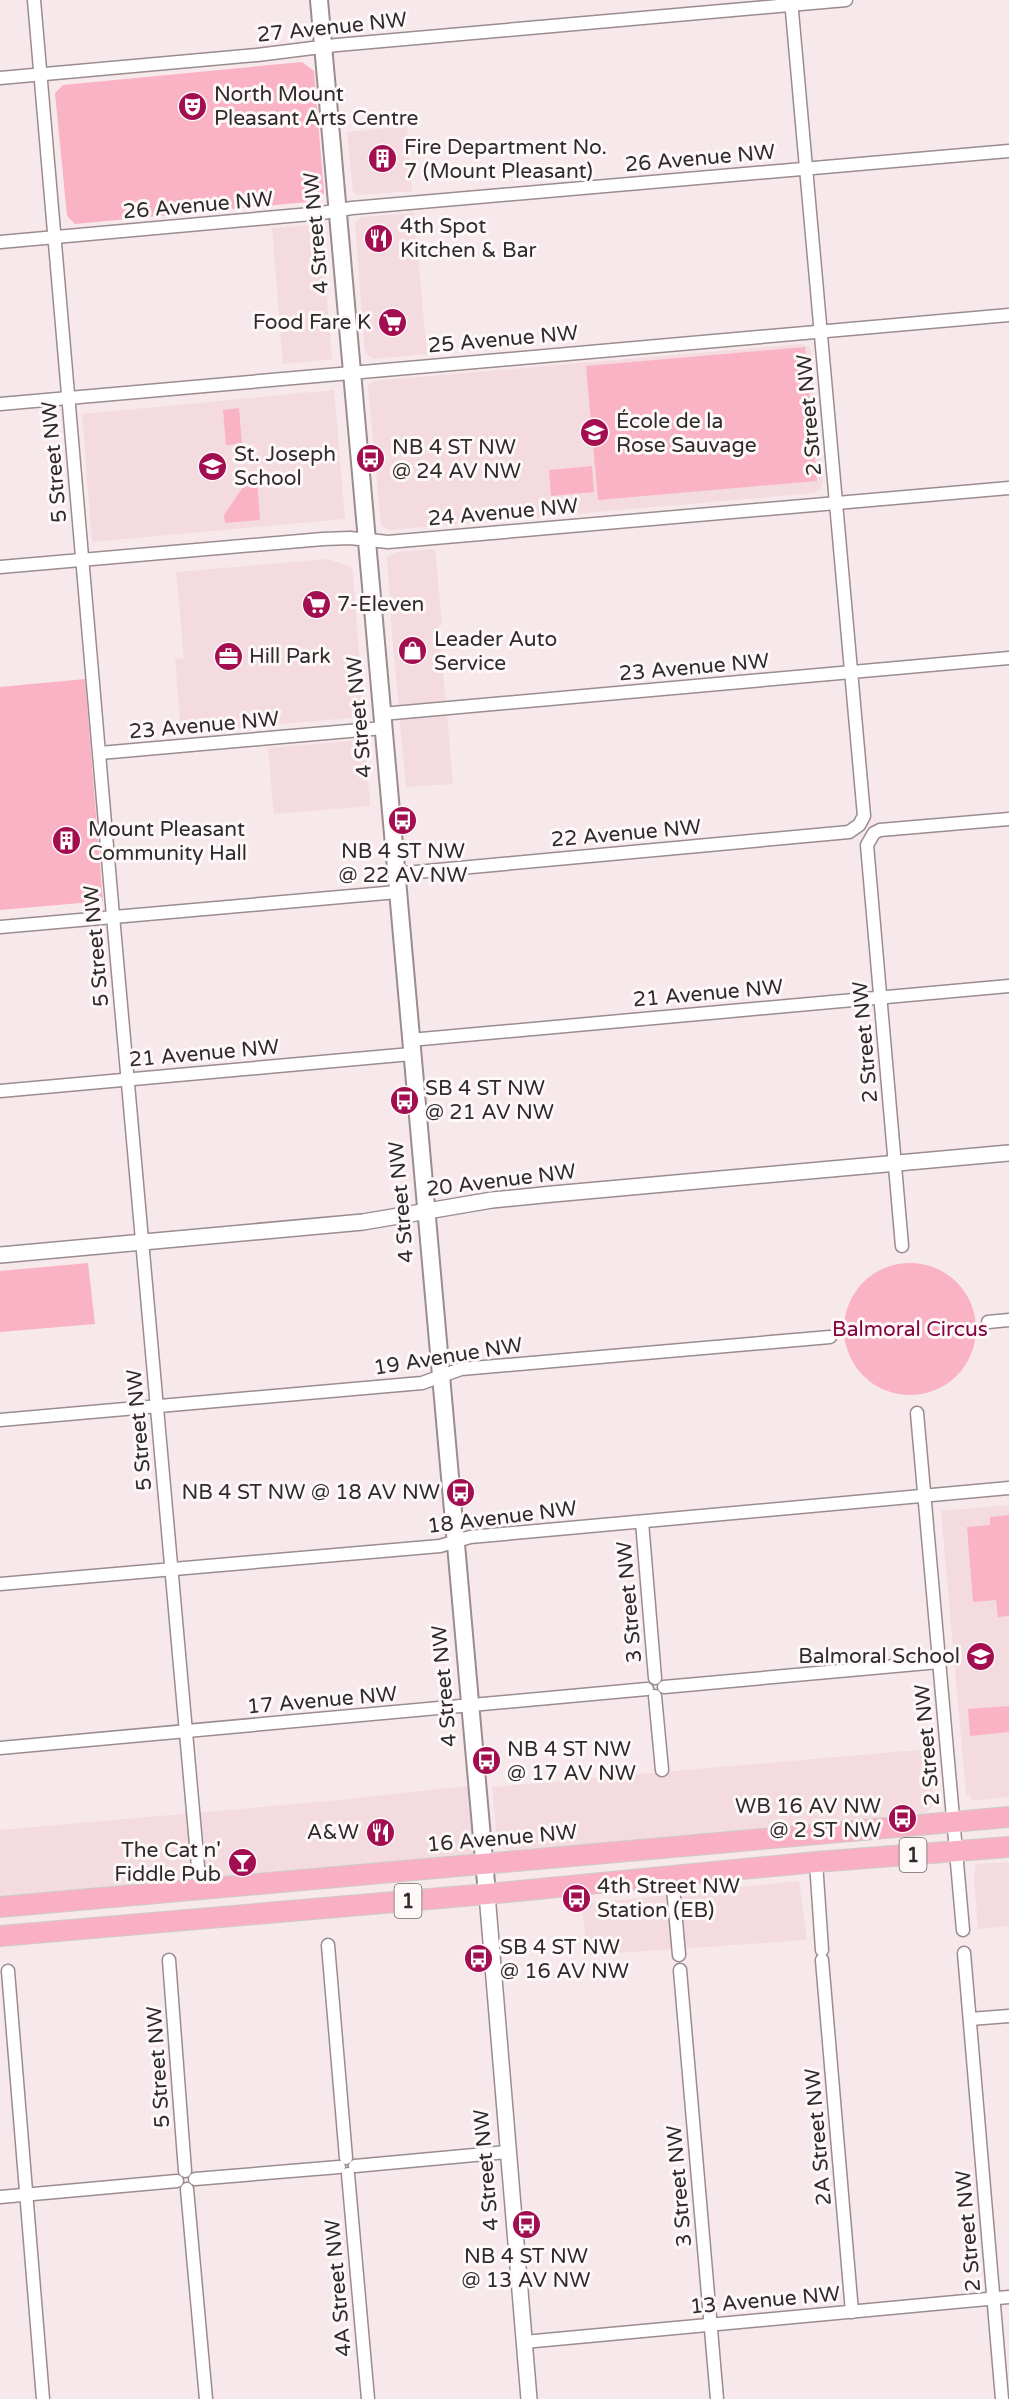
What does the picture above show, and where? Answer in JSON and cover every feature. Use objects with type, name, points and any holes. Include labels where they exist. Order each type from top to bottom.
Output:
[{"type":"highway","name":"16 Avenue NW","points":[[0,1907],[1009,1817]]},
{"type":"highway","name":"1","points":[[0,1936],[487,1894],[816,1862],[1009,1848]]},
{"type":"main road","name":"4 Street NW","points":[[319,0],[439,1378],[487,1894]]},
{"type":"street","name":"5 Street NW","points":[[34,0],[200,1889]]},
{"type":"street","name":"27 Avenue NW","points":[[0,78],[791,2],[846,0]]},
{"type":"street","name":"2 Street NW","points":[[791,2],[864,816],[859,825]]},
{"type":"street","name":"26 Avenue NW","points":[[0,242],[1009,151]]},
{"type":"street","name":"25 Avenue NW","points":[[0,404],[1009,315]]},
{"type":"street","name":"24 Avenue NW","points":[[0,567],[323,539],[400,541],[1009,488]]},
{"type":"street","name":"23 Avenue NW","points":[[100,753],[382,721],[851,672],[1009,658]]},
{"type":"street","name":"2 Street NW","points":[[902,1246],[867,845],[872,836],[880,830],[1009,819]]},
{"type":"street","name":"22 Avenue NW","points":[[395,874],[849,832],[859,825]]},
{"type":"street","points":[[0,927],[397,892]]},
{"type":"street","name":"21 Avenue NW","points":[[0,1091],[880,997],[1009,986]]},
{"type":"street","name":"20 Avenue NW","points":[[0,1255],[363,1222],[492,1200],[1009,1153]]},
{"type":"street","points":[[988,1322],[1009,1320]]},
{"type":"street","name":"19 Avenue NW","points":[[0,1420],[422,1383],[461,1369],[830,1337]]},
{"type":"street","name":"2 Street NW","points":[[917,1413],[963,1930]]},
{"type":"street","name":"18 Avenue NW","points":[[0,1584],[440,1546],[470,1537],[1009,1488]]},
{"type":"street","name":"3 Street NW","points":[[642,1522],[662,1770]]},
{"type":"street","name":"17 Avenue NW","points":[[0,1748],[939,1662]]},
{"type":"street","name":"2A Street NW","points":[[816,1862],[852,2312]]},
{"type":"street","points":[[672,1876],[679,1955]]},
{"type":"street","name":"4 Street NW","points":[[487,1894],[529,2399]]},
{"type":"street","name":"4A Street NW","points":[[328,1945],[368,2399]]},
{"type":"street","name":"2 Street NW","points":[[964,1953],[1002,2399]]},
{"type":"street","name":"5 Street NW","points":[[169,1960],[206,2399]]},
{"type":"street","name":"3 Street NW","points":[[680,1970],[717,2399]]},
{"type":"street","points":[[8,1971],[24,2195],[43,2399]]},
{"type":"street","points":[[970,2019],[1009,2016]]},
{"type":"street","points":[[0,2197],[507,2152]]},
{"type":"street","name":"13 Avenue NW","points":[[524,2342],[1009,2297]]},
{"type":"shaded area","points":[[407,126],[412,191],[357,195],[353,192],[347,132]]},
{"type":"shaded area","points":[[414,213],[427,354],[374,359],[365,353],[355,222],[362,217]]},
{"type":"shaded area","points":[[312,225],[321,230],[332,359],[283,364],[272,228]]},
{"type":"shaded area","name":"École de la Rose Sauvage","points":[[801,344],[809,347],[811,351],[823,481],[821,488],[815,493],[389,530],[381,525],[368,385],[373,381]]},
{"type":"shaded area","name":"St. Joseph School","points":[[334,390],[345,519],[92,542],[82,414]]},
{"type":"shaded area","points":[[435,549],[442,624],[439,625],[453,784],[406,787],[387,557],[397,552]]},
{"type":"shaded area","name":"Hill Park","points":[[328,559],[352,567],[364,712],[360,717],[181,733],[175,659],[184,658],[176,572]]},
{"type":"shaded area","points":[[361,740],[365,744],[370,806],[274,814],[268,748]]},
{"type":"shaded area","name":"Balmoral School","points":[[1009,1505],[1009,1797],[974,1801],[966,1793],[941,1511]]},
{"type":"shaded area","points":[[929,1749],[934,1805],[926,1813],[511,1851],[503,1848],[497,1842],[492,1787]]},
{"type":"shaded area","points":[[476,1785],[483,1864],[0,1907],[0,1830],[329,1801]]},
{"type":"shaded area","points":[[1009,1862],[1009,1926],[978,1929],[974,1875],[976,1864]]},
{"type":"shaded area","points":[[799,1881],[807,1940],[587,1955],[582,1904]]},
{"type":"green space","points":[[302,62],[314,71],[324,193],[318,201],[75,224],[67,216],[55,93],[63,85]]},
{"type":"green space","points":[[805,347],[817,481],[598,500],[586,366]]},
{"type":"green space","points":[[239,408],[242,444],[226,445],[223,410]]},
{"type":"green space","points":[[592,466],[594,492],[551,496],[549,470]]},
{"type":"green space","points":[[257,479],[260,520],[225,523],[224,515],[248,480]]},
{"type":"green space","points":[[85,679],[103,901],[0,910],[0,687]]},
{"type":"green space","points":[[88,1263],[95,1324],[0,1332],[0,1271]]},
{"type":"green space","name":"Balmoral Circus","points":[[910,1263],[935,1268],[957,1282],[971,1304],[976,1329],[971,1354],[957,1376],[935,1390],[910,1395],[885,1390],[863,1376],[849,1354],[844,1329],[849,1304],[863,1282],[885,1268]]},
{"type":"green space","points":[[1009,1515],[1009,1616],[998,1617],[996,1600],[973,1602],[967,1527],[990,1525],[990,1517]]},
{"type":"green space","points":[[1009,1706],[1009,1732],[970,1736],[968,1709]]},
{"type":"place","name":"North Mount Pleasant Arts Centre","points":[[193,106]]},
{"type":"place","name":"Fire Department No. 7 (Mount Pleasant)","points":[[383,159]]},
{"type":"place","name":"4th Spot Kitchen & Bar","points":[[379,238]]},
{"type":"place","name":"Food Fare K","points":[[392,322]]},
{"type":"place","name":"École de la Rose Sauvage","points":[[595,433]]},
{"type":"place","name":"NB 4 ST NW @ 24 AV NW","points":[[371,459]]},
{"type":"place","name":"St. Joseph School","points":[[213,466]]},
{"type":"place","name":"7-Eleven","points":[[316,604]]},
{"type":"place","name":"Leader Auto Service","points":[[413,651]]},
{"type":"place","name":"Hill Park","points":[[228,656]]},
{"type":"place","name":"NB 4 ST NW @ 22 AV NW","points":[[403,820]]},
{"type":"place","name":"Mount Pleasant Community Hall","points":[[67,841]]},
{"type":"place","name":"SB 4 ST NW @ 21 AV NW","points":[[404,1100]]},
{"type":"place","name":"NB 4 ST NW @ 18 AV NW","points":[[461,1492]]},
{"type":"place","name":"Balmoral School","points":[[981,1656]]},
{"type":"place","name":"NB 4 ST NW @ 17 AV NW","points":[[486,1761]]},
{"type":"place","name":"WB 16 AV NW @ 2 ST NW","points":[[902,1818]]},
{"type":"place","name":"A&W","points":[[380,1832]]},
{"type":"place","name":"The Cat n' Fiddle Pub","points":[[242,1862]]},
{"type":"place","name":"4th Street NW Station (EB)","points":[[576,1898]]},
{"type":"place","name":"SB 4 ST NW @ 16 AV NW","points":[[479,1959]]},
{"type":"place","name":"NB 4 ST NW @ 13 AV NW","points":[[526,2225]]}]
